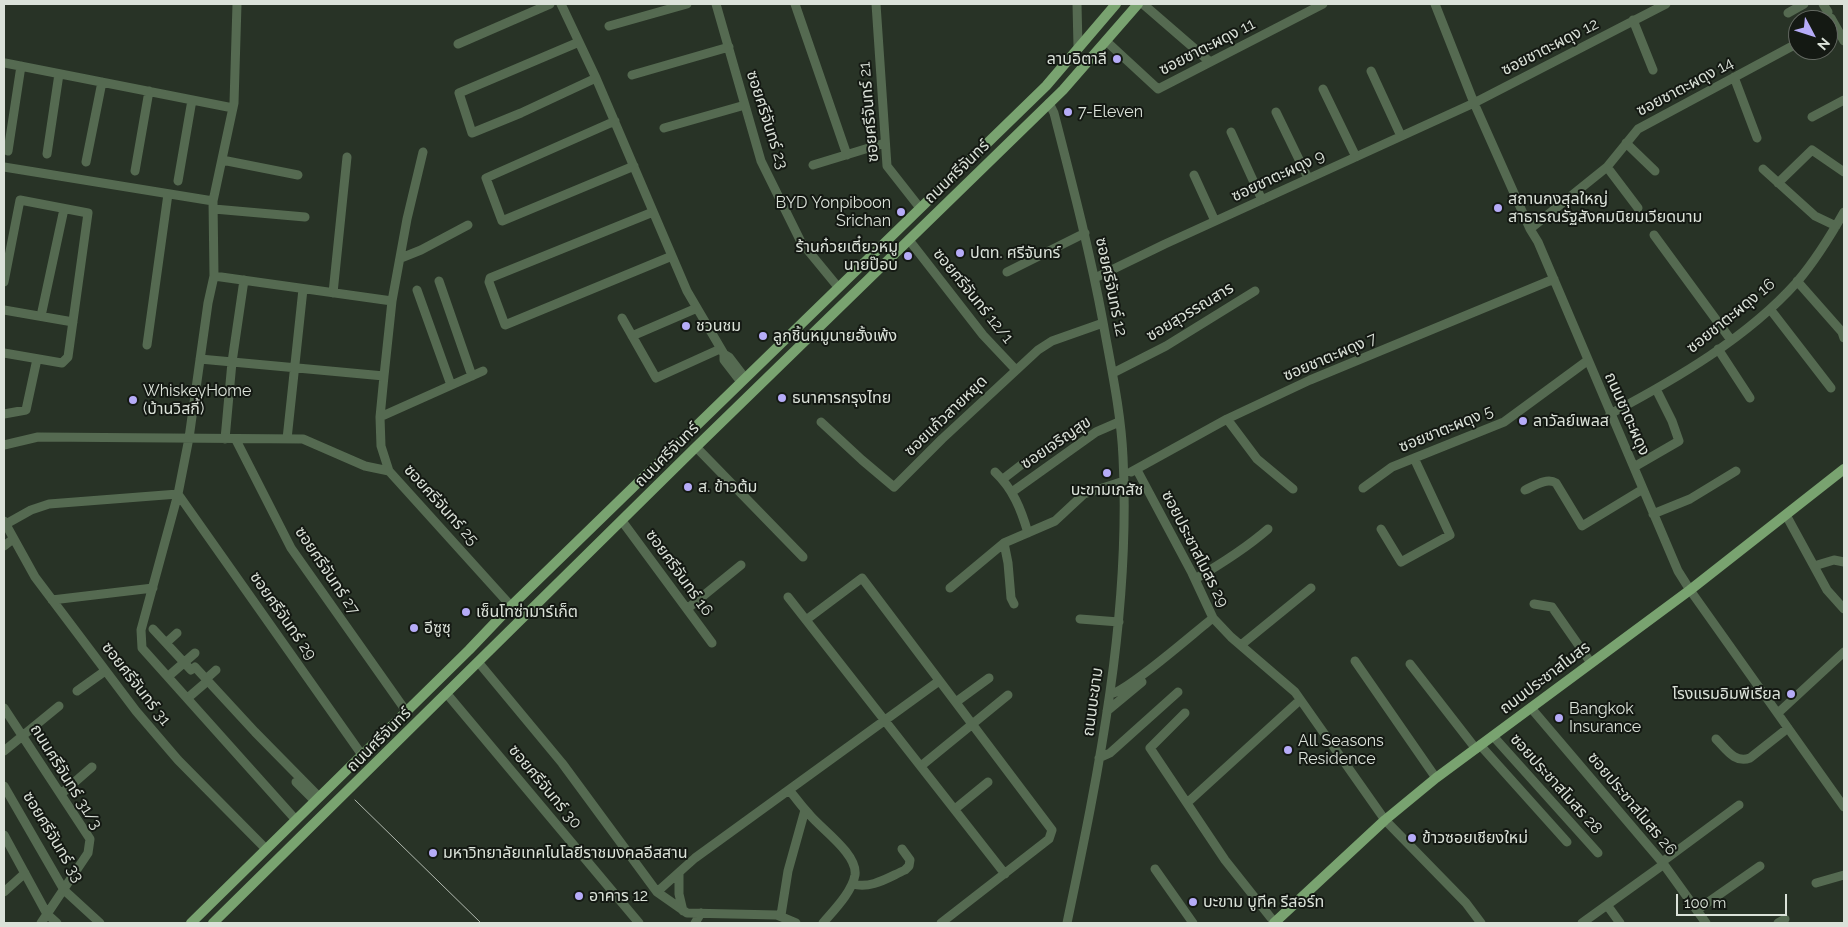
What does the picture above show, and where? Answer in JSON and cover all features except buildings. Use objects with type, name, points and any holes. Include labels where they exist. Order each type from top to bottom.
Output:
[{"type":"main road","name":"ถนนศรีจันทร์","points":[[192,923],[469,650],[511,606],[1041,89],[1116,4]]},
{"type":"main road","name":"ถนนศรีจันทร์","points":[[213,923],[480,662],[696,447],[1063,90],[1138,4]]},
{"type":"main road","points":[[1041,89],[1049,103]]},
{"type":"main road","name":"ถนนประชาสโมสร","points":[[1275,923],[1385,820],[1436,778],[1690,590],[1844,469]]},
{"type":"main road","points":[[469,650],[480,662]]},
{"type":"street","points":[[458,44],[550,4]]},
{"type":"street","points":[[561,4],[615,121],[687,291],[722,352],[724,360],[743,380]]},
{"type":"street","points":[[609,26],[687,4]]},
{"type":"street","name":"ซอยศรีจันทร์ 23","points":[[716,4],[761,161],[801,242],[838,286]]},
{"type":"street","points":[[795,4],[847,154]]},
{"type":"street","name":"ซอยศรีจันทร์ 21","points":[[876,4],[887,166],[920,208]]},
{"type":"street","points":[[1077,4],[1078,47]]},
{"type":"street","points":[[1143,4],[1210,62]]},
{"type":"street","name":"ซอยชาตะผดุง 11","points":[[1106,41],[1158,89],[1324,4]]},
{"type":"street","name":"ถนนชาตะผดุง","points":[[1435,4],[1474,103],[1530,229],[1538,242],[1678,571],[1843,804]]},
{"type":"street","name":"ซอยชาตะผดุง 12","points":[[1474,103],[1666,4]]},
{"type":"street","points":[[1823,4],[1844,41]]},
{"type":"street","points":[[237,6],[232,108],[214,205],[214,276],[208,303],[189,438],[178,494],[141,630],[142,648],[296,820]]},
{"type":"street","points":[[1633,20],[1653,70]]},
{"type":"street","points":[[579,42],[459,93],[472,133],[521,113],[596,78]]},
{"type":"street","points":[[632,75],[729,47]]},
{"type":"street","name":"ซอยชาตะผดุง 14","points":[[1530,229],[1608,167],[1638,129],[1788,48]]},
{"type":"street","points":[[5,63],[232,108]]},
{"type":"street","points":[[8,151],[21,66]]},
{"type":"street","points":[[1371,71],[1401,136]]},
{"type":"street","points":[[47,154],[59,74]]},
{"type":"street","points":[[1734,77],[1756,138]]},
{"type":"street","points":[[86,162],[102,82]]},
{"type":"street","points":[[1324,89],[1356,157]]},
{"type":"street","points":[[135,171],[149,92]]},
{"type":"street","points":[[178,181],[192,100]]},
{"type":"street","points":[[1812,117],[1844,100]]},
{"type":"street","name":"ซอยศรีจันทร์ 12","points":[[1049,103],[1054,113],[1095,278],[1113,373],[1124,479]]},
{"type":"street","name":"ซอยชาตะผดุง 9","points":[[1095,278],[1474,103]]},
{"type":"street","points":[[664,128],[745,105]]},
{"type":"street","points":[[1276,112],[1308,178]]},
{"type":"street","points":[[615,121],[486,178],[502,221],[634,166]]},
{"type":"street","points":[[1231,132],[1262,200]]},
{"type":"street","points":[[813,165],[885,143]]},
{"type":"street","points":[[1626,144],[1655,171]]},
{"type":"street","points":[[1778,183],[1812,150],[1844,172]]},
{"type":"street","points":[[389,471],[381,446],[380,416],[392,301],[407,219],[424,152]]},
{"type":"street","points":[[333,293],[348,157]]},
{"type":"street","points":[[222,160],[298,175]]},
{"type":"street","points":[[4,167],[168,194],[214,205],[305,217]]},
{"type":"street","points":[[1608,167],[1638,208]]},
{"type":"street","points":[[1763,169],[1815,216],[1836,226]]},
{"type":"street","points":[[1194,175],[1215,221]]},
{"type":"street","points":[[147,345],[168,194]]},
{"type":"street","points":[[4,282],[20,200],[88,213],[68,357],[62,363],[4,353]]},
{"type":"street","points":[[41,316],[64,209]]},
{"type":"street","points":[[653,212],[490,278],[489,282],[505,325],[672,256]]},
{"type":"street","name":"ซอยชาตะผดุง 16","points":[[1610,414],[1656,390],[1718,349],[1770,308],[1797,281],[1844,212]]},
{"type":"street","points":[[400,258],[421,250],[468,225]]},
{"type":"street","points":[[1007,272],[1085,233]]},
{"type":"street","points":[[1654,235],[1731,340]]},
{"type":"street","name":"ซอยศรีจันทร์ 12/1","points":[[909,240],[983,335],[1016,370]]},
{"type":"street","points":[[214,276],[392,301]]},
{"type":"street","name":"ซอยชาตะผดุง 7","points":[[950,588],[1004,543],[1055,521],[1084,494],[1124,479],[1227,419],[1310,380],[1554,279]]},
{"type":"street","points":[[225,439],[232,362],[244,280]]},
{"type":"street","points":[[439,281],[472,376]]},
{"type":"street","points":[[1797,281],[1843,333]]},
{"type":"street","points":[[287,439],[293,368],[303,288]]},
{"type":"street","points":[[417,290],[451,385]]},
{"type":"street","name":"ซอยสุวรรณสาร","points":[[1113,373],[1166,346],[1255,291]]},
{"type":"street","points":[[632,336],[697,308]]},
{"type":"street","points":[[1770,308],[1831,388]]},
{"type":"street","points":[[4,310],[73,322]]},
{"type":"street","points":[[622,318],[656,378],[722,352]]},
{"type":"street","name":"ซอยแก้วสายหยุด","points":[[821,422],[894,487],[942,439],[1038,350],[1052,341],[1103,323]]},
{"type":"street","points":[[1718,349],[1750,398]]},
{"type":"street","points":[[4,414],[26,410],[38,359]]},
{"type":"street","points":[[200,359],[384,376]]},
{"type":"street","name":"ซอยชาตะผดุง 5","points":[[1363,488],[1392,467],[1504,422],[1588,362]]},
{"type":"street","points":[[380,416],[483,372]]},
{"type":"street","points":[[1634,467],[1679,441],[1672,421],[1656,390]]},
{"type":"street","points":[[1227,419],[1257,459],[1293,489]]},
{"type":"street","name":"ซอยเจริญสุข","points":[[1012,492],[1096,432],[1119,422]]},
{"type":"street","name":"ซอยศรีจันทร์ 25","points":[[4,444],[38,437],[236,440],[303,439],[364,466],[389,471],[511,606]]},
{"type":"street","name":"ซอยศรีจันทร์ 27","points":[[236,440],[291,548],[406,711]]},
{"type":"street","points":[[696,447],[803,557]]},
{"type":"street","points":[[1381,529],[1401,562],[1450,535],[1414,458]]},
{"type":"street","points":[[1003,479],[1024,462]]},
{"type":"street","name":"ซอยประชาสโมสร 29","points":[[1137,470],[1213,618],[1231,637],[1295,692],[1385,820],[1466,903],[1481,923]]},
{"type":"street","points":[[1654,514],[1690,499],[1736,471]]},
{"type":"street","points":[[995,472],[1003,479],[1019,504],[1028,533]]},
{"type":"street","name":"ถนนบะขาม","points":[[1067,923],[1084,843],[1108,711],[1119,622],[1124,479]]},
{"type":"street","points":[[1525,490],[1545,481],[1553,480],[1582,526],[1643,489]]},
{"type":"street","points":[[5,522],[49,504],[178,494]]},
{"type":"street","name":"ซอยศรีจันทร์ 29","points":[[178,494],[362,755]]},
{"type":"street","points":[[1786,515],[1827,590],[1844,609]]},
{"type":"street","name":"ซอยศรีจันทร์ 16","points":[[622,521],[712,643]]},
{"type":"street","name":"ซอยศรีจันทร์ 31","points":[[5,522],[35,577],[136,712],[178,760],[266,849]]},
{"type":"street","points":[[1194,579],[1250,545],[1268,529]]},
{"type":"street","points":[[4,546],[13,539]]},
{"type":"street","points":[[1004,543],[1011,598],[1014,604]]},
{"type":"street","points":[[1814,566],[1834,560],[1844,562]]},
{"type":"street","points":[[687,609],[741,565]]},
{"type":"street","points":[[806,620],[862,578],[1052,830],[1049,839],[941,923]]},
{"type":"street","points":[[52,600],[153,588]]},
{"type":"street","points":[[1241,645],[1311,588]]},
{"type":"street","points":[[788,597],[1004,874]]},
{"type":"street","points":[[1534,604],[1552,607],[1591,663]]},
{"type":"street","points":[[1080,618],[1119,622]]},
{"type":"street","points":[[1110,694],[1132,683],[1213,618]]},
{"type":"street","points":[[154,629],[191,670],[195,667],[251,736],[317,799]]},
{"type":"street","points":[[166,643],[177,633]]},
{"type":"street","points":[[1778,713],[1844,652]]},
{"type":"street","points":[[171,674],[194,654]]},
{"type":"street","points":[[1355,661],[1436,778]]},
{"type":"street","points":[[480,662],[562,763],[657,892],[687,913],[781,915],[796,923]]},
{"type":"street","points":[[1410,664],[1478,747],[1567,842]]},
{"type":"street","points":[[190,696],[216,670]]},
{"type":"street","points":[[78,691],[106,671]]},
{"type":"street","points":[[195,674],[205,681]]},
{"type":"street","points":[[1108,711],[1150,675]]},
{"type":"street","points":[[956,702],[989,678]]},
{"type":"street","points":[[657,892],[695,858],[939,681]]},
{"type":"street","points":[[1099,758],[1110,753],[1178,692]]},
{"type":"street","name":"ซอยศรีจันทร์ 30","points":[[447,694],[638,923]]},
{"type":"street","points":[[921,766],[1008,695]]},
{"type":"street","points":[[1187,803],[1300,700]]},
{"type":"street","points":[[4,752],[59,706]]},
{"type":"street","name":"ถนนศรีจันทร์ 31/3","points":[[4,708],[90,839],[88,853],[41,923]]},
{"type":"street","name":"ซอยประชาสโมสร 26","points":[[1531,708],[1663,863],[1706,923]]},
{"type":"street","points":[[1185,713],[1150,748],[1225,860],[1275,923]]},
{"type":"street","points":[[1716,739],[1737,759],[1745,760],[1788,728]]},
{"type":"street","name":"ซอยประชาสโมสร 28","points":[[1493,736],[1598,853]]},
{"type":"street","points":[[61,794],[92,767]]},
{"type":"street","points":[[955,809],[988,782]]},
{"type":"street","name":"ซอยศรีจันทร์ 33","points":[[4,786],[64,890],[100,923]]},
{"type":"street","points":[[789,790],[805,810],[849,856],[855,870],[852,884],[823,923]]},
{"type":"street","points":[[1582,923],[1739,805]]},
{"type":"street","points":[[781,915],[788,871],[805,810]]},
{"type":"street","points":[[4,835],[47,914],[57,923]]},
{"type":"street","points":[[852,884],[872,885],[905,870],[910,866],[910,860],[902,849]]},
{"type":"street","points":[[1697,910],[1760,866]]},
{"type":"street","points":[[1155,869],[1193,923]]},
{"type":"street","points":[[4,892],[24,873]]},
{"type":"street","points":[[679,874],[679,894],[683,911]]},
{"type":"street","points":[[1816,884],[1844,875]]},
{"type":"street","points":[[1607,905],[1620,923]]},
{"type":"street","points":[[695,923],[701,913]]},
{"type":"tram line","points":[[355,800],[481,923]]},
{"type":"place","name":"ลาบอิตาลี","points":[[1117,59]]},
{"type":"place","name":"7-Eleven","points":[[1068,112]]},
{"type":"place","name":"สถานกงสุลใหญ่ สาธารณรัฐสังคมนิยมเวียดนาม","points":[[1498,208]]},
{"type":"place","name":"BYD Yonpiboon Srichan","points":[[901,212]]},
{"type":"place","name":"ปตท. ศรีจันทร์","points":[[960,253]]},
{"type":"place","name":"ร้านก๋วยเตี๋ยวหมู นายป๊อบ","points":[[908,256]]},
{"type":"place","name":"ชวนชม","points":[[686,326]]},
{"type":"place","name":"ลูกชิ้นหมูนายฮั้งเพ้ง","points":[[763,336]]},
{"type":"place","name":"ธนาคารกรุงไทย","points":[[782,398]]},
{"type":"place","name":"WhiskeyHome (บ้านวิสกี้)","points":[[133,400]]},
{"type":"place","name":"ลาวัลย์เพลส","points":[[1523,421]]},
{"type":"place","name":"บะขามเภสัช","points":[[1107,473]]},
{"type":"place","name":"ส. ข้าวต้ม","points":[[688,487]]},
{"type":"place","name":"เซ็นโทซ่ามาร์เก็ต","points":[[466,612]]},
{"type":"place","name":"อีซูซุ","points":[[414,628]]},
{"type":"place","name":"โรงแรมอิมพีเรียล","points":[[1791,694]]},
{"type":"place","name":"Bangkok Insurance","points":[[1559,718]]},
{"type":"place","name":"All Seasons Residence","points":[[1288,750]]},
{"type":"place","name":"ข้าวซอยเชียงใหม่","points":[[1412,838]]},
{"type":"place","name":"มหาวิทยาลัยเทคโนโลยีราชมงคลอีสสาน","points":[[433,853]]},
{"type":"place","name":"อาคาร 12","points":[[579,896]]},
{"type":"place","name":"บะขาม บูทีค รีสอร์ท","points":[[1193,902]]}]
